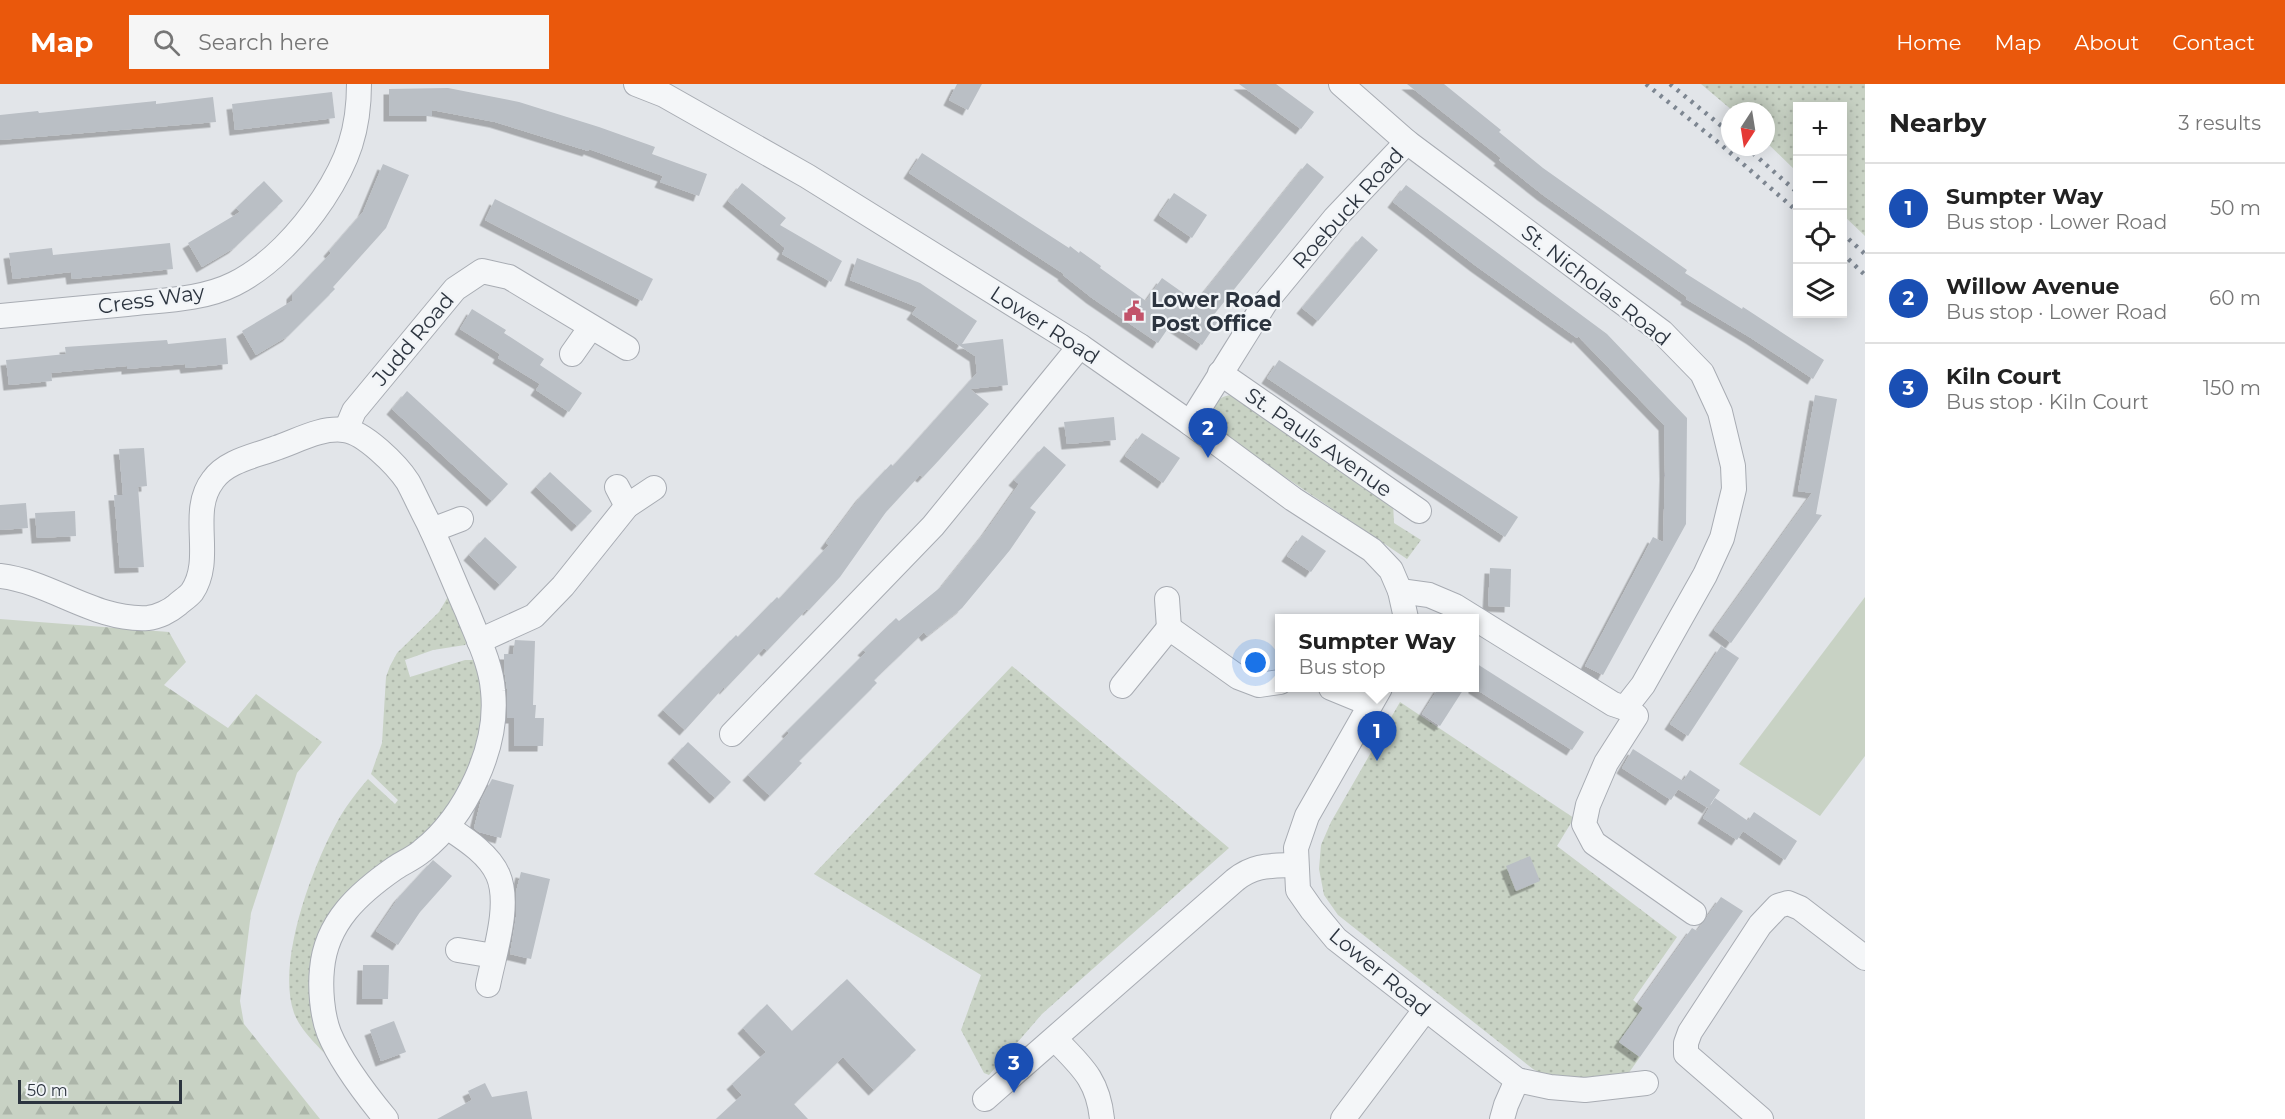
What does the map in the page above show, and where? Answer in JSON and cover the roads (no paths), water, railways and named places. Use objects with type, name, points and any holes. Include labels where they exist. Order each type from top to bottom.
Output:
[{"type":"street","name":"Cress Way","points":[[0,316],[190,297],[234,284],[271,259],[309,220],[333,183],[354,139],[359,110],[359,84]]},
{"type":"street","name":"Lower Road","points":[[636,84],[664,95],[807,176],[1080,346],[1293,499],[1372,550],[1391,570],[1400,591],[1405,614]]},
{"type":"street","name":"St. Nicholas Road","points":[[1341,84],[1407,142],[1662,333],[1702,373],[1720,412],[1733,466],[1734,489],[1722,538],[1705,575],[1643,685],[1625,708]]},
{"type":"street","name":"Roebuck Road","points":[[1190,423],[1265,303],[1335,218],[1407,142]]},
{"type":"street","name":"Judd Road","points":[[346,430],[354,411],[454,289],[482,271],[509,277],[627,348]]},
{"type":"street","points":[[572,354],[591,327]]},
{"type":"street","points":[[732,734],[933,526],[1080,346]]},
{"type":"street","name":"St. Pauls Avenue","points":[[1220,373],[1419,511]]},
{"type":"street","points":[[0,576],[30,584],[100,612],[152,618],[171,610],[192,592],[201,567],[202,513],[205,493],[214,477],[233,464],[323,431],[346,430],[365,439],[406,479],[432,530],[479,641],[489,668],[494,693],[487,748],[473,787],[447,827],[422,852],[357,897],[339,917],[328,940],[321,969],[328,1032],[366,1095],[386,1119]]},
{"type":"street","points":[[479,641],[534,616],[563,586],[622,496],[654,488]]},
{"type":"street","points":[[432,530],[461,519]]},
{"type":"street","points":[[1400,591],[1429,595],[1468,614]]},
{"type":"street","points":[[1122,686],[1169,628],[1167,599]]},
{"type":"street","points":[[1479,621],[1612,704],[1625,708],[1636,716],[1606,763],[1588,806],[1584,824],[1594,843],[1694,913]]},
{"type":"street","points":[[1169,628],[1238,677],[1259,685],[1275,683]]},
{"type":"street","points":[[1355,692],[1375,696]]},
{"type":"street","name":"Lower Road","points":[[1375,696],[1307,816],[1296,848],[1295,865],[1298,890],[1312,910],[1336,939],[1517,1080],[1550,1087],[1585,1090],[1646,1083]]},
{"type":"street","points":[[447,827],[486,858],[498,874],[502,915],[488,985]]},
{"type":"street","points":[[985,1099],[1247,870],[1262,866],[1295,865]]},
{"type":"street","points":[[1761,1119],[1686,1054],[1686,1043],[1690,1032],[1760,925],[1771,912],[1788,903],[1800,908],[1861,947]]},
{"type":"street","points":[[458,950],[494,956]]},
{"type":"street","points":[[1343,1119],[1425,1010]]},
{"type":"street","points":[[1056,1039],[1090,1077],[1101,1105],[1102,1119]]},
{"type":"street","points":[[1502,1119],[1517,1080]]},
{"type":"railway","points":[[1646,84],[1719,143],[1796,210]]},
{"type":"railway","points":[[1670,84],[1721,126]]},
{"type":"railway","points":[[1756,156],[1793,189]]},
{"type":"railway","points":[[1847,238],[1865,254]]},
{"type":"railway","points":[[1847,258],[1865,275]]},
{"type":"place","name":"Lower Road Post Office","points":[[1134,311]]},
{"type":"place","name":"Willow Avenue","points":[[1208,458]]},
{"type":"place","name":"Sumpter Way","points":[[1377,761]]},
{"type":"place","name":"Kiln Court","points":[[1014,1093]]}]
